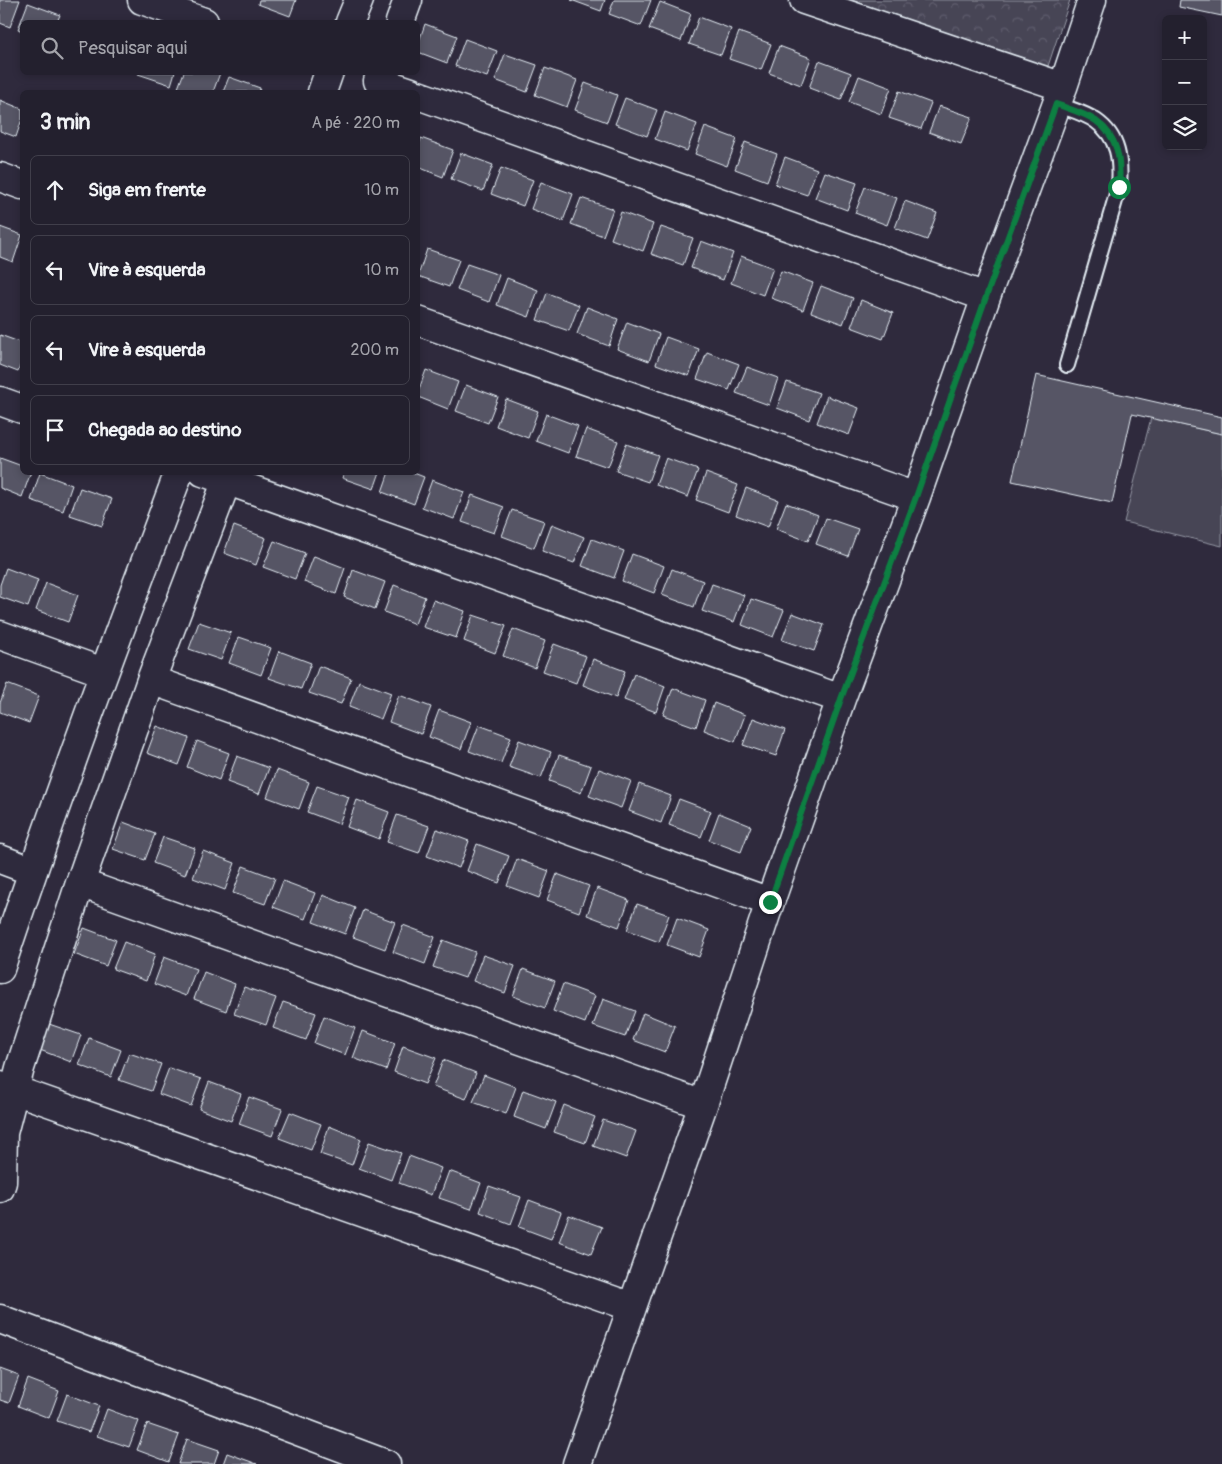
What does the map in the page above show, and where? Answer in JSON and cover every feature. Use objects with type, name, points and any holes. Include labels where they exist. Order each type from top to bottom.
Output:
[{"type":"street","points":[[142,0],[198,20]]},
{"type":"street","points":[[351,20],[359,0]]},
{"type":"street","points":[[401,20],[408,0]]},
{"type":"street","points":[[804,0],[1059,96]]},
{"type":"street","points":[[576,1464],[703,1106],[770,902],[841,699],[916,497],[1092,0]]},
{"type":"street","points":[[323,90],[328,75]]},
{"type":"street","points":[[378,82],[404,90]]},
{"type":"street","points":[[420,96],[986,297]]},
{"type":"street","points":[[0,177],[20,184]]},
{"type":"street","points":[[420,322],[916,497]]},
{"type":"street","points":[[0,401],[20,408]]},
{"type":"street","points":[[0,969],[32,871],[103,672],[178,475]]},
{"type":"street","points":[[0,1188],[2,1182],[2,1132],[7,1088],[20,1068],[80,883],[220,475],[841,699]]},
{"type":"street","points":[[0,635],[103,672]]},
{"type":"street","points":[[151,680],[770,902]]},
{"type":"street","points":[[0,859],[32,871]]},
{"type":"street","points":[[80,883],[703,1106]]},
{"type":"street","points":[[7,1088],[632,1307]]},
{"type":"street","points":[[0,1319],[386,1464]]},
{"type":"lane","points":[[1059,96],[1108,131],[1116,146],[1121,165],[1119,187],[1067,365]]},
{"type":"green space","points":[[852,0],[1070,0],[1046,72]]},
{"type":"green space","points":[[1151,418],[1222,434],[1222,546],[1124,522]]},
{"type":"building","points":[[0,0],[20,0],[10,27],[0,23]]},
{"type":"building","points":[[259,0],[296,0],[290,16],[258,4]]},
{"type":"building","points":[[571,0],[605,0],[601,11]]},
{"type":"building","points":[[614,0],[651,0],[641,26],[609,14]]},
{"type":"building","points":[[1180,0],[1222,0],[1222,16],[1179,7]]},
{"type":"building","points":[[660,2],[691,14],[681,41],[649,29]]},
{"type":"building","points":[[28,3],[60,15],[58,20],[21,20]]},
{"type":"building","points":[[699,17],[731,29],[721,55],[689,44]]},
{"type":"building","points":[[425,24],[457,36],[447,63],[420,53],[420,38]]},
{"type":"building","points":[[739,32],[771,44],[761,70],[729,59]]},
{"type":"building","points":[[465,39],[497,51],[487,77],[455,66]]},
{"type":"building","points":[[779,46],[811,58],[801,85],[769,73]]},
{"type":"building","points":[[505,54],[537,65],[527,92],[495,80]]},
{"type":"building","points":[[819,61],[851,73],[841,100],[809,88]]},
{"type":"building","points":[[545,68],[577,80],[567,107],[535,95]]},
{"type":"building","points":[[141,75],[174,75],[171,85]]},
{"type":"building","points":[[183,75],[219,75],[214,90],[184,90],[178,88]]},
{"type":"building","points":[[859,76],[891,88],[881,114],[849,102]]},
{"type":"building","points":[[229,77],[260,88],[260,90],[224,90]]},
{"type":"building","points":[[585,83],[617,95],[607,122],[575,110]]},
{"type":"building","points":[[899,91],[931,103],[921,129],[889,118]]},
{"type":"building","points":[[625,98],[657,110],[647,136],[615,124]]},
{"type":"building","points":[[0,100],[20,108],[20,125],[16,137],[0,131]]},
{"type":"building","points":[[939,106],[972,117],[961,144],[929,132]]},
{"type":"building","points":[[665,112],[697,124],[687,151],[655,139]]},
{"type":"building","points":[[705,127],[737,139],[727,166],[695,154]]},
{"type":"building","points":[[421,138],[453,150],[443,177],[420,168]]},
{"type":"building","points":[[745,142],[777,154],[767,181],[735,169]]},
{"type":"building","points":[[461,153],[493,165],[483,191],[451,179]]},
{"type":"building","points":[[785,157],[817,169],[807,195],[775,184]]},
{"type":"building","points":[[501,168],[533,180],[523,206],[491,194]]},
{"type":"building","points":[[825,172],[857,183],[847,210],[815,198]]},
{"type":"building","points":[[541,182],[573,194],[563,221],[531,209]]},
{"type":"building","points":[[865,187],[897,198],[887,225],[855,213]]},
{"type":"building","points":[[581,198],[613,209],[603,236],[571,224]]},
{"type":"building","points":[[905,201],[937,213],[927,240],[895,228]]},
{"type":"building","points":[[621,212],[653,224],[643,251],[611,239]]},
{"type":"building","points":[[0,227],[20,234],[20,241],[13,262],[0,257]]},
{"type":"building","points":[[661,227],[693,238],[683,265],[651,254]]},
{"type":"building","points":[[701,241],[733,253],[723,280],[691,268]]},
{"type":"building","points":[[427,249],[459,260],[449,287],[420,277],[420,270]]},
{"type":"building","points":[[741,256],[773,268],[763,295],[731,283]]},
{"type":"building","points":[[467,264],[499,275],[489,302],[457,290]]},
{"type":"building","points":[[781,271],[813,283],[803,310],[771,298]]},
{"type":"building","points":[[507,278],[538,290],[529,317],[497,305]]},
{"type":"building","points":[[821,286],[853,298],[843,324],[811,312]]},
{"type":"building","points":[[547,293],[579,305],[569,331],[537,320]]},
{"type":"building","points":[[861,300],[893,313],[883,339],[851,327]]},
{"type":"building","points":[[587,307],[618,319],[609,346],[577,334]]},
{"type":"building","points":[[627,322],[659,334],[649,361],[617,349]]},
{"type":"building","points":[[0,335],[20,342],[20,366],[18,372],[0,365]]},
{"type":"building","points":[[666,337],[699,349],[689,376],[656,364]]},
{"type":"building","points":[[707,352],[739,364],[729,390],[697,379]]},
{"type":"building","points":[[747,367],[778,378],[769,405],[736,393]]},
{"type":"building","points":[[426,370],[458,382],[448,409],[420,398],[420,386]]},
{"type":"building","points":[[1036,375],[1222,417],[1222,434],[1132,414],[1112,503],[1012,481]]},
{"type":"building","points":[[787,382],[819,393],[809,420],[777,408]]},
{"type":"building","points":[[466,385],[498,397],[488,423],[456,411]]},
{"type":"building","points":[[827,396],[859,408],[849,435],[817,423]]},
{"type":"building","points":[[506,399],[538,411],[528,438],[496,426]]},
{"type":"building","points":[[546,414],[578,426],[568,453],[536,441]]},
{"type":"building","points":[[586,429],[618,441],[608,467],[576,456]]},
{"type":"building","points":[[626,444],[658,455],[648,482],[616,471]]},
{"type":"building","points":[[0,458],[20,465],[20,475],[30,475],[22,497],[0,488]]},
{"type":"building","points":[[666,458],[698,470],[688,497],[656,485]]},
{"type":"building","points":[[706,473],[738,485],[728,512],[696,500]]},
{"type":"building","points":[[39,475],[45,475],[72,485],[63,511],[31,500]]},
{"type":"building","points":[[343,475],[379,475],[374,489],[342,478]]},
{"type":"building","points":[[388,475],[419,475],[424,477],[414,504],[382,492]]},
{"type":"building","points":[[432,480],[464,492],[454,519],[422,507]]},
{"type":"building","points":[[80,488],[112,499],[102,526],[70,515]]},
{"type":"building","points":[[746,488],[778,500],[768,527],[736,515]]},
{"type":"building","points":[[472,495],[504,507],[494,533],[462,522]]},
{"type":"building","points":[[786,503],[818,515],[808,541],[776,529]]},
{"type":"building","points":[[512,510],[544,521],[534,548],[502,536]]},
{"type":"building","points":[[826,518],[858,529],[848,556],[816,544]]},
{"type":"building","points":[[552,524],[584,537],[574,563],[542,551]]},
{"type":"building","points":[[234,526],[266,538],[256,565],[224,553]]},
{"type":"building","points":[[592,539],[624,551],[614,578],[582,566]]},
{"type":"building","points":[[274,541],[305,553],[295,579],[263,567]]},
{"type":"building","points":[[632,554],[664,566],[654,593],[622,581]]},
{"type":"building","points":[[314,556],[345,568],[336,594],[304,582]]},
{"type":"building","points":[[6,568],[38,580],[28,607],[0,597],[0,585]]},
{"type":"building","points":[[672,569],[703,581],[694,607],[662,595]]},
{"type":"building","points":[[353,570],[385,582],[375,609],[344,597]]},
{"type":"building","points":[[46,583],[78,595],[68,622],[36,610]]},
{"type":"building","points":[[712,584],[744,595],[734,622],[702,611]]},
{"type":"building","points":[[394,585],[425,597],[415,624],[384,612]]},
{"type":"building","points":[[751,599],[784,610],[773,637],[742,625]]},
{"type":"building","points":[[433,600],[465,611],[456,638],[423,627]]},
{"type":"building","points":[[792,613],[824,625],[814,651],[782,640]]},
{"type":"building","points":[[473,615],[506,626],[495,653],[464,641]]},
{"type":"building","points":[[199,622],[231,633],[221,660],[189,649]]},
{"type":"building","points":[[513,629],[545,641],[535,668],[503,656]]},
{"type":"building","points":[[239,637],[271,648],[261,675],[229,663]]},
{"type":"building","points":[[554,644],[586,656],[576,683],[543,671]]},
{"type":"building","points":[[279,651],[311,663],[301,689],[269,678]]},
{"type":"building","points":[[593,659],[625,671],[616,698],[583,685]]},
{"type":"building","points":[[319,666],[351,678],[341,704],[309,693]]},
{"type":"building","points":[[634,674],[665,686],[656,712],[624,700]]},
{"type":"building","points":[[359,681],[391,693],[381,719],[349,707]]},
{"type":"building","points":[[7,684],[39,696],[29,723],[0,712],[0,703]]},
{"type":"building","points":[[673,688],[705,700],[696,727],[663,715]]},
{"type":"building","points":[[399,695],[431,707],[421,734],[389,722]]},
{"type":"building","points":[[714,703],[745,715],[735,742],[704,730]]},
{"type":"building","points":[[439,710],[471,722],[461,749],[429,737]]},
{"type":"building","points":[[753,718],[785,730],[776,756],[743,745]]},
{"type":"building","points":[[479,725],[511,737],[501,763],[469,751]]},
{"type":"building","points":[[157,726],[189,738],[179,765],[147,753]]},
{"type":"building","points":[[519,740],[551,752],[541,778],[509,767]]},
{"type":"building","points":[[197,741],[229,753],[219,780],[187,767]]},
{"type":"building","points":[[559,755],[591,766],[581,793],[549,781]]},
{"type":"building","points":[[237,756],[269,768],[259,794],[227,782]]},
{"type":"building","points":[[599,769],[631,781],[621,808],[589,796]]},
{"type":"building","points":[[277,770],[309,782],[299,809],[267,797]]},
{"type":"building","points":[[639,784],[671,796],[661,823],[629,811]]},
{"type":"building","points":[[317,786],[349,797],[339,824],[307,812]]},
{"type":"building","points":[[679,799],[711,811],[701,837],[669,825]]},
{"type":"building","points":[[357,800],[389,812],[379,839],[347,827]]},
{"type":"building","points":[[719,813],[751,826],[741,852],[709,840]]},
{"type":"building","points":[[397,815],[429,826],[419,853],[387,842]]},
{"type":"building","points":[[123,822],[155,834],[145,860],[113,849]]},
{"type":"building","points":[[437,829],[469,841],[459,868],[427,856]]},
{"type":"building","points":[[163,837],[195,848],[185,875],[153,863]]},
{"type":"building","points":[[477,844],[509,856],[499,883],[467,871]]},
{"type":"building","points":[[203,851],[235,863],[225,890],[193,878]]},
{"type":"building","points":[[517,859],[549,871],[539,898],[507,886]]},
{"type":"building","points":[[243,866],[275,878],[265,904],[233,893]]},
{"type":"building","points":[[557,874],[589,886],[579,912],[547,900]]},
{"type":"building","points":[[283,881],[315,893],[305,919],[273,907]]},
{"type":"building","points":[[597,888],[629,900],[619,927],[587,915]]},
{"type":"building","points":[[323,895],[355,908],[345,934],[313,922]]},
{"type":"building","points":[[637,904],[669,915],[659,942],[627,930]]},
{"type":"building","points":[[363,910],[395,922],[385,949],[353,937]]},
{"type":"building","points":[[677,918],[709,930],[699,957],[667,945]]},
{"type":"building","points":[[403,925],[435,937],[425,964],[393,952]]},
{"type":"building","points":[[84,928],[116,940],[106,966],[74,954]]},
{"type":"building","points":[[443,940],[475,952],[465,978],[433,967]]},
{"type":"building","points":[[124,942],[155,954],[146,981],[113,969]]},
{"type":"building","points":[[483,955],[515,966],[505,993],[473,981]]},
{"type":"building","points":[[164,957],[196,969],[186,996],[154,984]]},
{"type":"building","points":[[523,969],[555,981],[545,1008],[513,996]]},
{"type":"building","points":[[204,972],[235,984],[226,1011],[194,999]]},
{"type":"building","points":[[563,984],[595,996],[585,1023],[553,1011]]},
{"type":"building","points":[[244,987],[276,998],[266,1025],[234,1014]]},
{"type":"building","points":[[603,999],[635,1011],[625,1037],[593,1026]]},
{"type":"building","points":[[283,1002],[316,1013],[306,1040],[273,1028]]},
{"type":"building","points":[[643,1013],[675,1026],[665,1052],[633,1040]]},
{"type":"building","points":[[324,1016],[355,1028],[345,1055],[314,1043]]},
{"type":"building","points":[[49,1024],[81,1035],[71,1062],[40,1050]]},
{"type":"building","points":[[363,1031],[395,1043],[386,1070],[353,1058]]},
{"type":"building","points":[[89,1038],[121,1050],[111,1077],[79,1065]]},
{"type":"building","points":[[403,1046],[436,1058],[425,1084],[394,1072]]},
{"type":"building","points":[[129,1053],[161,1064],[151,1091],[119,1080]]},
{"type":"building","points":[[443,1060],[476,1073],[466,1099],[433,1087]]},
{"type":"building","points":[[169,1068],[201,1079],[191,1106],[159,1094]]},
{"type":"building","points":[[484,1075],[516,1087],[506,1114],[473,1102]]},
{"type":"building","points":[[209,1082],[241,1094],[231,1121],[199,1109]]},
{"type":"building","points":[[523,1090],[556,1102],[546,1129],[514,1117]]},
{"type":"building","points":[[249,1097],[282,1109],[272,1136],[239,1124]]},
{"type":"building","points":[[564,1105],[595,1117],[585,1143],[554,1132]]},
{"type":"building","points":[[290,1112],[321,1124],[311,1150],[279,1138]]},
{"type":"building","points":[[603,1120],[636,1131],[626,1158],[593,1146]]},
{"type":"building","points":[[329,1126],[361,1139],[352,1165],[320,1154]]},
{"type":"building","points":[[369,1142],[401,1153],[391,1180],[359,1168]]},
{"type":"building","points":[[409,1156],[441,1168],[431,1195],[399,1183]]},
{"type":"building","points":[[449,1171],[481,1183],[471,1209],[439,1198]]},
{"type":"building","points":[[489,1186],[521,1197],[511,1224],[480,1212]]},
{"type":"building","points":[[529,1200],[561,1212],[551,1239],[519,1227]]},
{"type":"building","points":[[569,1215],[602,1227],[591,1254],[559,1242]]},
{"type":"building","points":[[0,1369],[19,1376],[9,1403],[0,1400]]},
{"type":"building","points":[[28,1379],[59,1391],[49,1418],[18,1406]]},
{"type":"building","points":[[67,1394],[99,1406],[89,1432],[57,1421]]},
{"type":"building","points":[[107,1409],[139,1421],[129,1447],[97,1436]]},
{"type":"building","points":[[147,1424],[179,1435],[169,1462],[137,1450]]},
{"type":"building","points":[[187,1439],[219,1450],[214,1464],[178,1464]]},
{"type":"building","points":[[227,1453],[257,1464],[223,1464]]},
{"type":"route","points":[[770,902],[841,699],[916,497],[1056,104],[1095,120],[1108,131],[1116,146],[1121,165],[1119,187]]}]
